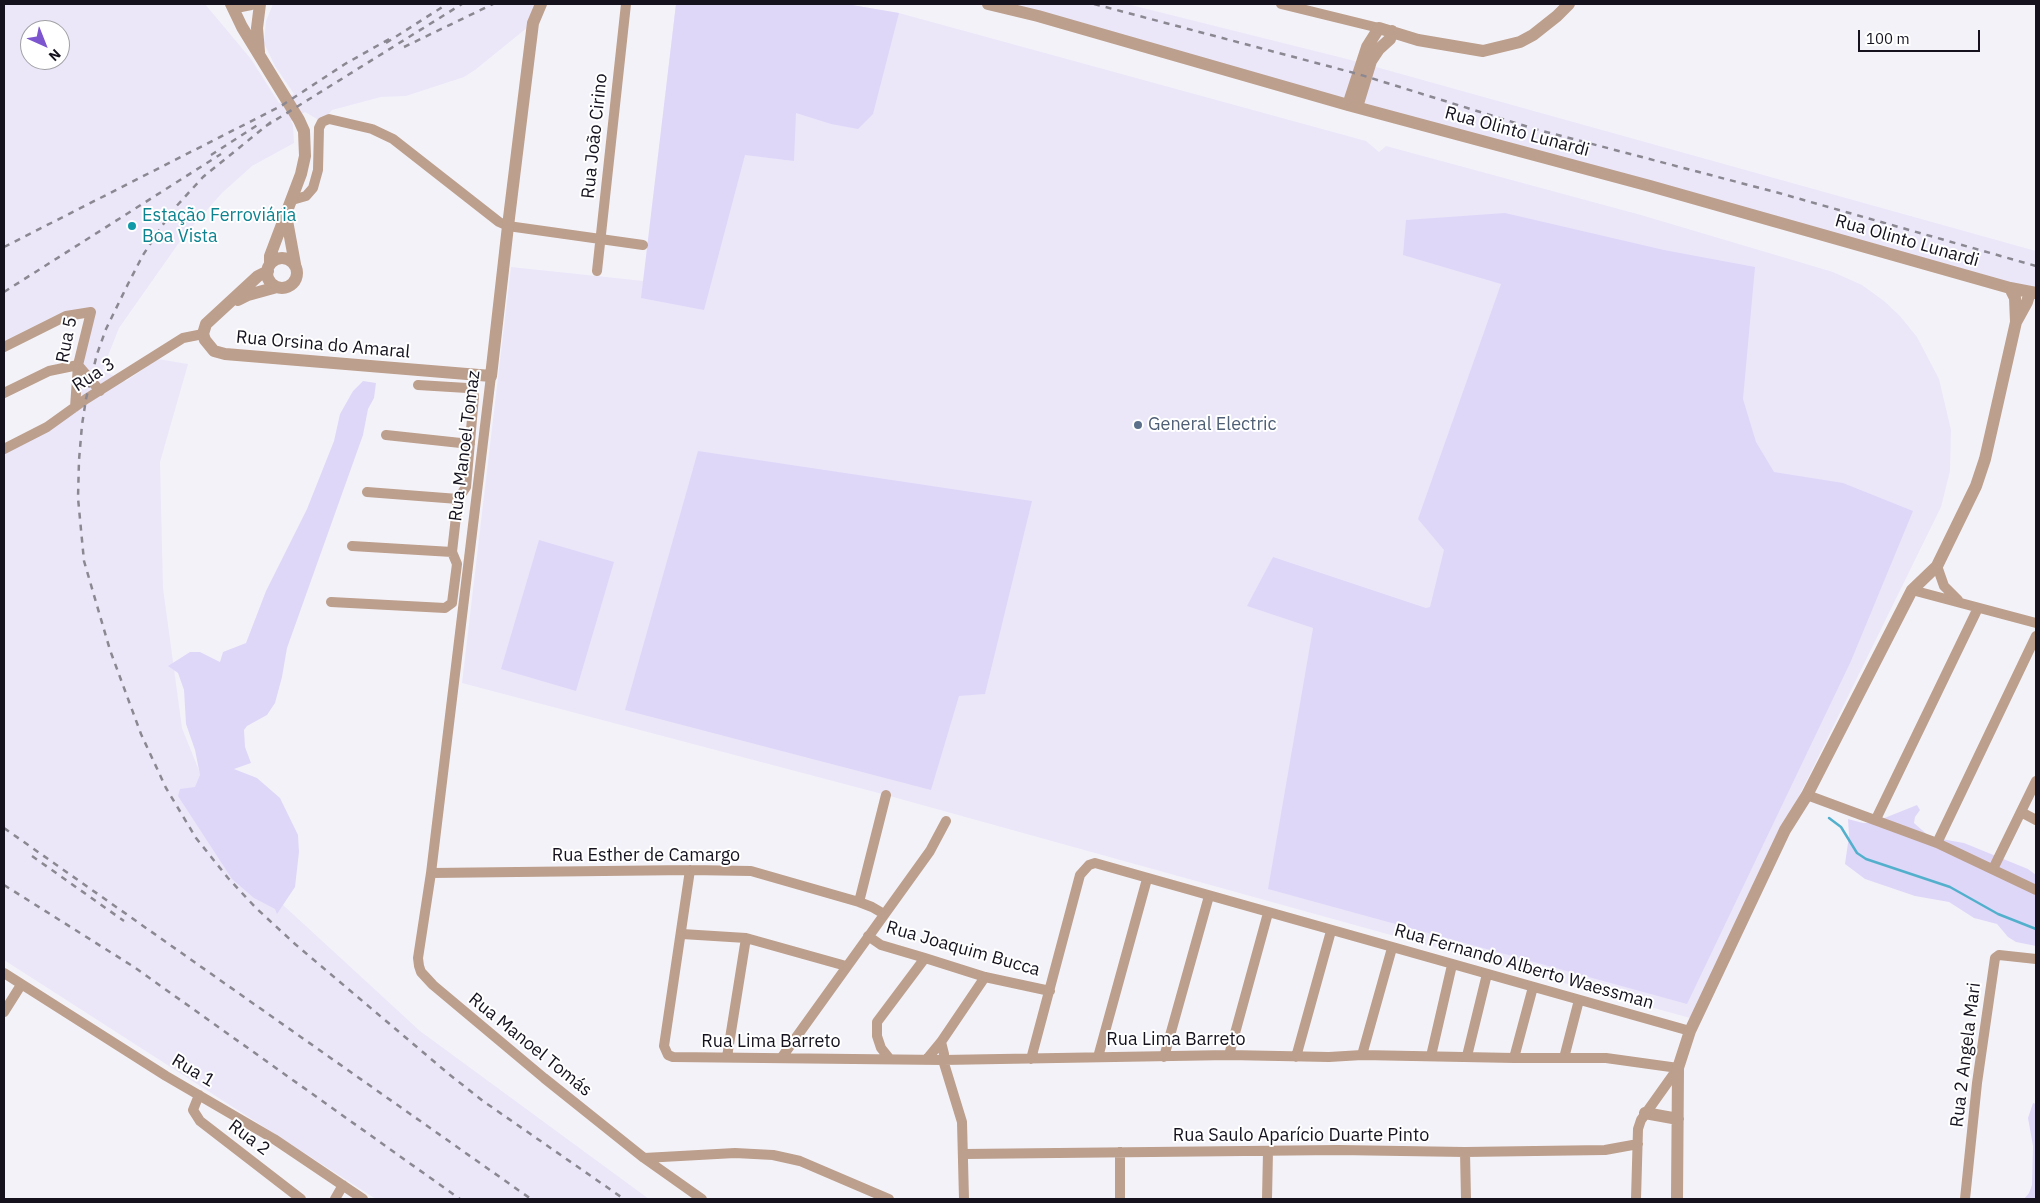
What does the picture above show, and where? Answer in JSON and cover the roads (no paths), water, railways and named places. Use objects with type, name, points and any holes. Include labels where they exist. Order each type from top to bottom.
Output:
[{"type":"street","points":[[232,4],[241,6],[251,4]]},
{"type":"street","points":[[232,4],[242,26],[300,120],[304,131],[305,156],[292,200],[286,215],[270,256],[269,279],[278,287],[285,288],[294,282],[298,273],[286,215]]},
{"type":"street","points":[[260,4],[257,28],[260,57]]},
{"type":"street","name":"Rua Manoel Tomaz","points":[[431,873],[533,23],[541,4]]},
{"type":"street","name":"Rua João Cirino","points":[[597,271],[626,4]]},
{"type":"street","name":"Rua Olinto Lunardi","points":[[988,4],[1038,16],[1353,106],[1650,186],[2010,288],[2033,292]]},
{"type":"street","points":[[1281,4],[1359,23],[1381,32],[1483,51],[1520,42],[1533,35],[1569,4]]},
{"type":"street","points":[[1353,106],[1363,57],[1381,32]]},
{"type":"street","points":[[1353,106],[1371,61],[1379,49],[1390,39],[1381,32]]},
{"type":"street","points":[[1386,43],[1397,40],[1418,40]]},
{"type":"street","points":[[292,200],[306,196],[314,188],[317,179],[319,128],[322,122],[329,119],[383,132],[405,146],[499,222],[508,226],[643,246]]},
{"type":"street","points":[[269,268],[280,258],[285,258],[295,264]]},
{"type":"street","name":"Rua Orsina do Amaral","points":[[269,268],[206,324],[203,334],[208,345],[214,351],[225,354],[491,376]]},
{"type":"street","name":"Rua Orsina do Amaral","points":[[229,305],[248,295],[278,287]]},
{"type":"street","points":[[1677,1199],[1678,1068],[1690,1031],[1785,830],[1808,795],[1912,590],[1937,566],[1976,486],[1985,459],[2016,322],[2015,298],[2010,288]]},
{"type":"street","points":[[2016,322],[2033,292]]},
{"type":"street","name":"Rua 5","points":[[4,347],[66,316],[91,312],[78,365],[75,407]]},
{"type":"street","name":"Rua 3","points":[[4,449],[46,427],[182,338],[203,334]]},
{"type":"street","points":[[4,393],[49,371],[78,365],[100,391]]},
{"type":"street","points":[[331,602],[448,607],[452,603],[457,564],[452,552],[458,499],[466,487],[473,392],[467,388],[418,385]]},
{"type":"street","points":[[386,435],[470,444]]},
{"type":"street","points":[[367,492],[458,499]]},
{"type":"street","points":[[457,513],[475,516]]},
{"type":"street","points":[[352,546],[452,552]]},
{"type":"street","points":[[1937,566],[1944,586],[1958,601]]},
{"type":"street","points":[[1912,590],[2036,623]]},
{"type":"street","points":[[1876,819],[1978,608]]},
{"type":"street","points":[[1937,842],[2036,636]]},
{"type":"street","points":[[1993,869],[2036,781]]},
{"type":"street","points":[[859,902],[886,795]]},
{"type":"street","points":[[1808,795],[1937,842],[2036,890]]},
{"type":"street","points":[[2021,812],[2036,820]]},
{"type":"street","points":[[782,1057],[930,851],[946,822]]},
{"type":"street","name":"Rua Fernando Alberto Waessman","points":[[1050,991],[1080,874],[1089,865],[1094,863],[1690,1031]]},
{"type":"street","points":[[690,870],[682,934],[746,938],[846,966]]},
{"type":"street","name":"Rua Esther de Camargo","points":[[431,873],[690,870],[750,872],[872,906],[884,914]]},
{"type":"street","name":"Rua Manoel Tomás","points":[[431,873],[418,958],[419,966],[426,979],[544,1078],[644,1158],[702,1199]]},
{"type":"street","points":[[1098,1057],[1148,879]]},
{"type":"street","points":[[1164,1056],[1209,896]]},
{"type":"street","points":[[1229,1056],[1268,913]]},
{"type":"street","points":[[1296,1057],[1331,931]]},
{"type":"street","name":"Rua Lima Barreto","points":[[682,934],[664,1046],[668,1055],[673,1057],[943,1060],[1164,1056],[1467,1056],[1606,1058],[1678,1068]]},
{"type":"street","name":"Rua Joaquim Bucca","points":[[868,936],[880,945],[985,977],[1050,991]]},
{"type":"street","points":[[727,1057],[746,938]]},
{"type":"street","points":[[1362,1055],[1392,948]]},
{"type":"street","name":"Rua 2 Angela Mari","points":[[1965,1199],[1977,1083],[1995,958],[1999,955],[2036,959]]},
{"type":"street","points":[[878,1058],[880,1048],[876,1032],[877,1022],[925,958]]},
{"type":"street","points":[[1431,1056],[1452,965]]},
{"type":"street","name":"Rua 1","points":[[4,973],[199,1095],[274,1139],[363,1199]]},
{"type":"street","points":[[1467,1056],[1487,974]]},
{"type":"street","points":[[927,1059],[941,1042],[985,977]]},
{"type":"street","points":[[4,1012],[21,985]]},
{"type":"street","points":[[1514,1058],[1533,987]]},
{"type":"street","points":[[1030,1059],[1050,991]]},
{"type":"street","points":[[1564,1058],[1579,1000]]},
{"type":"street","points":[[941,1042],[944,1054],[943,1060],[962,1122],[964,1199]]},
{"type":"street","points":[[880,1048],[889,1058]]},
{"type":"street","points":[[1636,1199],[1638,1129],[1645,1113],[1678,1068]]},
{"type":"street","name":"Rua 2","points":[[199,1095],[193,1110],[200,1122],[301,1199]]},
{"type":"street","points":[[1645,1113],[1678,1119]]},
{"type":"street","name":"Rua Saulo Aparício Duarte Pinto","points":[[964,1154],[1605,1150],[1638,1144]]},
{"type":"street","points":[[1267,1199],[1268,1151]]},
{"type":"street","points":[[1120,1152],[1120,1199]]},
{"type":"street","points":[[1465,1152],[1466,1199]]},
{"type":"street","points":[[644,1158],[735,1153],[773,1155],[800,1161],[889,1199]]},
{"type":"street","points":[[335,1199],[343,1186]]},
{"type":"waterway","points":[[1829,818],[1841,827],[1857,853],[1866,859],[1950,887],[1998,914],[2036,929]]},
{"type":"railway","points":[[386,43],[447,4]]},
{"type":"railway","points":[[266,126],[462,4]]},
{"type":"railway","points":[[404,47],[493,4]]},
{"type":"railway","points":[[1094,4],[1358,74],[1535,129],[1779,193],[2036,266]]},
{"type":"railway","points":[[4,247],[281,106],[345,64],[391,38]]},
{"type":"railway","points":[[271,122],[203,177],[172,211],[143,255],[106,329],[97,354],[82,425],[78,498],[84,561],[110,650],[141,734],[166,788],[196,838],[228,878],[256,908],[295,944],[450,1075],[483,1101],[624,1199]]},
{"type":"railway","points":[[211,155],[259,124]]},
{"type":"railway","points":[[4,292],[221,154]]},
{"type":"railway","points":[[4,828],[531,1199]]},
{"type":"railway","points":[[32,856],[124,921]]},
{"type":"railway","points":[[4,885],[134,967],[460,1199]]},
{"type":"place","name":"Estação Ferroviária Boa Vista","points":[[132,226]]},
{"type":"place","name":"General Electric","points":[[1138,425]]}]
